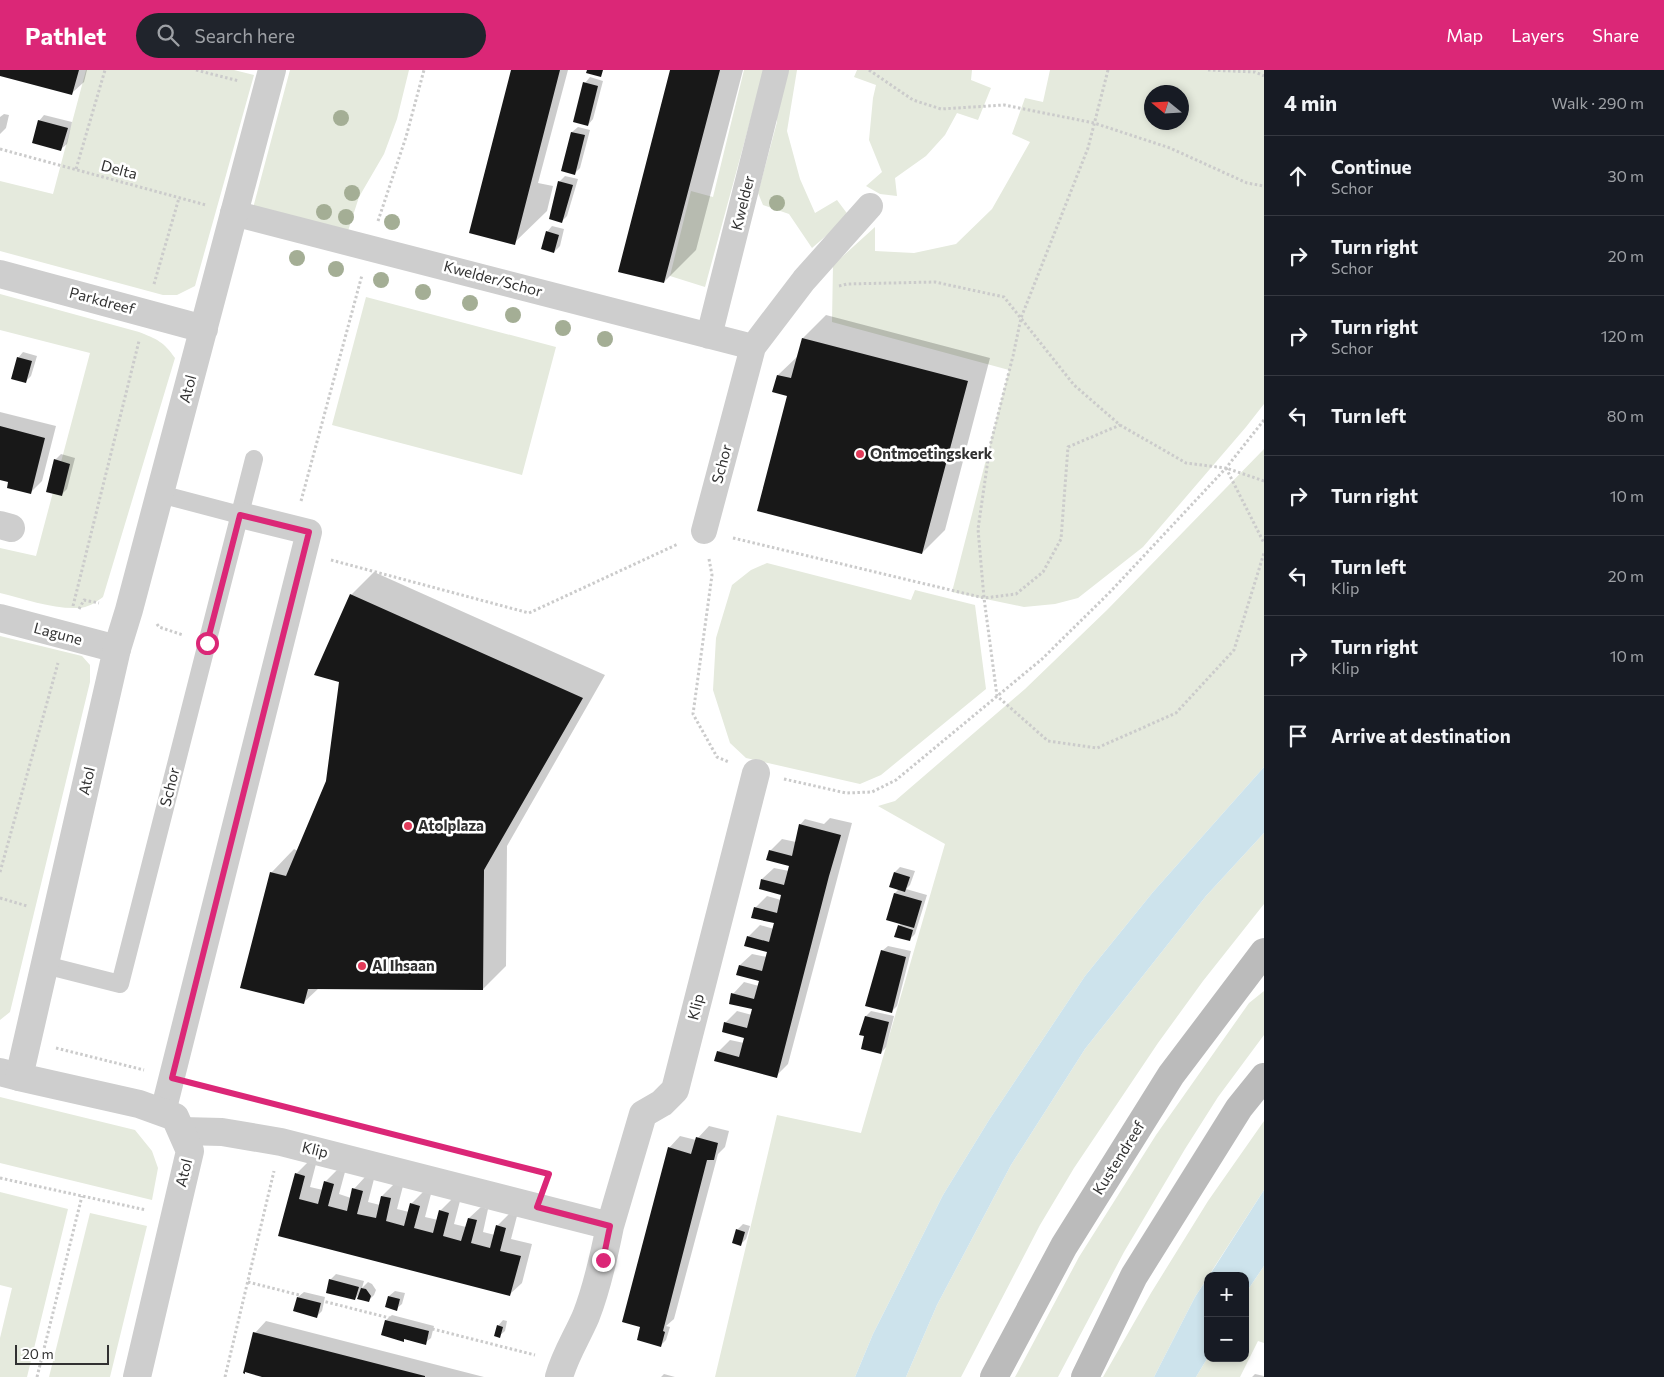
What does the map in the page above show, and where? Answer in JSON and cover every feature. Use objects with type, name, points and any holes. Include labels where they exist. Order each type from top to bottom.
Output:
[{"type":"main road","name":"Kustendreef","points":[[994,1377],[1064,1246],[1171,1075],[1264,952]]},
{"type":"main road","points":[[1085,1377],[1134,1276],[1239,1108],[1264,1077]]},
{"type":"street","name":"Kwelder","points":[[709,336],[776,70]]},
{"type":"street","name":"Atol","points":[[138,1377],[190,1151],[172,1122],[139,1104],[10,1075],[27,1040],[117,649],[204,329],[269,79]]},
{"type":"street","name":"Schor","points":[[704,531],[753,347],[804,280],[870,206]]},
{"type":"street","name":"Kwelder/Schor","points":[[233,213],[753,347]]},
{"type":"street","name":"Parkdreef","points":[[0,274],[204,329]]},
{"type":"street","points":[[172,1122],[172,1078],[309,532],[240,515]]},
{"type":"street","name":"Lagune","points":[[0,618],[117,649]]},
{"type":"street","name":"Klip","points":[[561,1370],[586,1316],[643,1114],[662,1103],[675,1090],[756,773]]},
{"type":"street","name":"Klip","points":[[172,1122],[281,1142],[610,1226]]},
{"type":"lane","name":"Schor","points":[[45,965],[120,984],[254,459]]},
{"type":"lane","points":[[160,494],[240,515]]},
{"type":"path","points":[[76,170],[105,70]]},
{"type":"path","points":[[196,70],[269,79]]},
{"type":"path","points":[[294,528],[369,247],[406,137],[424,70]]},
{"type":"path","points":[[869,70],[913,100],[941,109],[1004,105],[1094,123],[1170,148],[1247,183],[1264,186]]},
{"type":"path","points":[[1108,70],[1088,148],[1021,318],[990,446],[978,530],[984,598],[997,696],[1048,741],[1097,748],[1176,713],[1234,650],[1264,553]]},
{"type":"path","points":[[1208,70],[1255,72],[1264,76]]},
{"type":"path","name":"Delta","points":[[0,148],[233,213]]},
{"type":"path","points":[[0,872],[66,635],[146,312],[180,198]]},
{"type":"path","points":[[804,280],[820,291],[848,284],[935,282],[1004,297],[1074,385],[1120,425],[1186,463],[1226,468],[1264,481]]},
{"type":"path","points":[[756,773],[846,793],[872,792],[896,780],[1042,659],[1111,590],[1226,468],[1264,420]]},
{"type":"path","points":[[304,553],[530,613],[704,531],[984,598],[1016,594],[1043,572],[1061,539],[1068,447],[1120,425]]},
{"type":"path","points":[[1226,468],[1264,544]]},
{"type":"path","points":[[704,531],[712,575],[693,714],[717,757]]},
{"type":"path","points":[[27,1040],[549,1174],[537,1207]]},
{"type":"path","name":"Klip","points":[[225,1377],[281,1142]]},
{"type":"path","points":[[0,1178],[174,1216]]},
{"type":"path","points":[[37,1377],[82,1196]]},
{"type":"path","points":[[248,1282],[561,1370]]},
{"type":"shaded area","points":[[86,70],[234,70],[254,75],[195,286],[177,295],[163,295],[0,251],[0,181],[53,194]]},
{"type":"shaded area","points":[[290,70],[409,70],[397,119],[384,154],[359,197],[348,231],[253,208]]},
{"type":"shaded area","points":[[744,70],[764,70],[705,287],[670,276],[691,191],[713,197]]},
{"type":"shaded area","points":[[788,70],[797,70],[787,131],[800,179],[815,213],[837,200],[849,216],[812,248],[789,214],[763,205],[758,193],[777,122],[776,114]]},
{"type":"shaded area","points":[[857,70],[972,70],[971,80],[991,88],[978,120],[957,113],[945,135],[926,156],[895,178],[897,196],[880,194],[866,186],[882,172],[869,140],[876,85],[854,77]]},
{"type":"shaded area","points":[[1050,70],[1264,70],[1264,404],[1143,547],[1078,598],[1055,604],[1024,607],[952,592],[1009,370],[832,322],[833,265],[875,227],[875,251],[914,253],[956,244],[992,209],[1030,142],[1012,134],[1025,98],[1043,102]]},
{"type":"shaded area","points":[[0,294],[139,332],[160,342],[175,358],[103,597],[85,607],[58,607],[0,593],[0,548],[36,556],[90,353],[0,330]]},
{"type":"shaded area","points":[[366,297],[556,347],[522,475],[332,425]]},
{"type":"shaded area","points":[[1264,449],[1264,767],[1153,892],[1085,976],[989,1120],[943,1195],[873,1334],[855,1377],[715,1377],[777,1115],[861,1133],[945,844],[878,806],[895,801],[1025,689],[1107,610]]},
{"type":"shaded area","points":[[767,563],[911,600],[915,590],[975,605],[986,689],[881,775],[860,784],[746,758],[730,743],[713,690],[716,638],[732,585],[751,570]]},
{"type":"shaded area","points":[[0,636],[82,656],[90,665],[90,682],[10,1012],[0,1020]]},
{"type":"shaded area","points":[[1264,833],[1264,904],[1203,981],[1158,1043],[1074,1168],[1040,1225],[961,1377],[906,1377],[937,1305],[1011,1165],[1085,1049],[1206,896]]},
{"type":"shaded area","points":[[1264,991],[1264,1035],[1218,1097],[1185,1149],[1124,1252],[1058,1377],[1015,1377],[1079,1257],[1156,1135],[1249,1003]]},
{"type":"shaded area","points":[[0,1097],[135,1130],[152,1151],[158,1168],[152,1200],[0,1163]]},
{"type":"shaded area","points":[[1264,1121],[1264,1190],[1211,1272],[1204,1272],[1204,1283],[1154,1377],[1103,1377],[1151,1293],[1208,1201]]},
{"type":"shaded area","points":[[0,1192],[68,1209],[27,1377],[0,1377],[0,1338],[12,1288],[0,1285]]},
{"type":"shaded area","points":[[90,1213],[147,1226],[110,1377],[49,1377]]},
{"type":"shaded area","points":[[1264,1266],[1264,1343],[1258,1341],[1249,1359],[1249,1317],[1249,1288]]},
{"type":"shaded area","points":[[1205,1362],[1248,1362],[1240,1377],[1196,1377]]},
{"type":"water","points":[[1264,767],[1264,833],[1206,896],[1085,1049],[1011,1165],[937,1305],[906,1377],[855,1377],[873,1334],[943,1195],[989,1120],[1085,976],[1153,892]]},
{"type":"water","points":[[1264,1190],[1264,1266],[1249,1288],[1249,1272],[1212,1272]]},
{"type":"water","points":[[1204,1283],[1205,1362],[1196,1377],[1154,1377]]},
{"type":"building","points":[[0,70],[79,70],[72,95],[0,76]]},
{"type":"building","points":[[511,70],[560,70],[515,245],[469,233]]},
{"type":"building","points":[[587,70],[603,70],[601,77],[586,73]]},
{"type":"building","points":[[670,70],[720,70],[664,283],[618,272]]},
{"type":"building","points":[[583,82],[598,86],[588,126],[573,122]]},
{"type":"building","points":[[38,120],[68,128],[61,151],[32,143]]},
{"type":"building","points":[[571,132],[585,135],[575,175],[561,171]]},
{"type":"building","points":[[558,181],[573,185],[562,223],[549,219]]},
{"type":"building","points":[[546,231],[559,235],[554,253],[541,249]]},
{"type":"building","name":"Ontmoetingskerk","points":[[802,338],[968,381],[922,554],[757,511],[787,396],[772,392],[777,375],[791,378]]},
{"type":"building","points":[[17,357],[32,361],[26,383],[11,379]]},
{"type":"building","points":[[0,426],[45,438],[31,494],[7,488],[8,482],[0,480]]},
{"type":"building","points":[[54,459],[70,464],[62,496],[46,492]]},
{"type":"building","name":"Atolplaza","points":[[350,594],[583,698],[484,870],[483,990],[308,989],[304,1004],[240,988],[270,872],[286,876],[326,781],[339,682],[314,675]]},
{"type":"building","points":[[799,824],[841,835],[777,1078],[714,1061],[717,1051],[739,1057],[744,1038],[722,1032],[724,1022],[747,1028],[752,1009],[729,1004],[731,993],[754,999],[759,981],[736,975],[739,965],[762,971],[767,952],[744,946],[747,936],[769,942],[774,923],[751,918],[754,907],[777,913],[781,895],[759,889],[761,879],[784,885],[789,866],[766,860],[769,850],[792,856]]},
{"type":"building","points":[[894,872],[910,877],[905,892],[889,887]]},
{"type":"building","points":[[894,893],[922,901],[914,928],[886,920]]},
{"type":"building","points":[[898,925],[913,930],[910,941],[894,937]]},
{"type":"building","points":[[881,950],[906,957],[892,1013],[865,1006]]},
{"type":"building","points":[[865,1016],[889,1022],[881,1054],[861,1049],[864,1036],[859,1035]]},
{"type":"building","points":[[696,1137],[718,1143],[714,1160],[707,1160],[663,1331],[665,1332],[661,1347],[637,1340],[640,1327],[622,1322],[668,1147],[691,1154]]},
{"type":"building","points":[[295,1173],[305,1176],[299,1199],[318,1204],[324,1181],[334,1184],[328,1206],[347,1211],[352,1188],[363,1191],[357,1214],[376,1218],[381,1196],[391,1198],[386,1221],[404,1226],[410,1203],[420,1206],[414,1228],[433,1233],[439,1210],[449,1213],[443,1236],[461,1241],[468,1218],[477,1220],[471,1243],[490,1248],[496,1225],[506,1228],[500,1251],[521,1256],[510,1296],[278,1236]]},
{"type":"building","points":[[736,1229],[745,1232],[741,1246],[732,1243]]},
{"type":"building","points":[[329,1279],[359,1287],[355,1300],[326,1293]]},
{"type":"building","points":[[361,1288],[366,1289],[371,1296],[369,1302],[357,1299]]},
{"type":"building","points":[[388,1296],[400,1299],[397,1311],[385,1307]]},
{"type":"building","points":[[297,1297],[321,1303],[317,1318],[293,1311]]},
{"type":"building","points":[[385,1320],[429,1331],[426,1345],[404,1339],[404,1342],[381,1335]]},
{"type":"building","points":[[497,1325],[503,1327],[500,1338],[494,1336]]},
{"type":"building","points":[[253,1332],[425,1377],[262,1377],[245,1372],[245,1374],[243,1373]]},
{"type":"place","name":"Ontmoetingskerk","points":[[860,454]]},
{"type":"place","name":"Atolplaza","points":[[408,826]]},
{"type":"place","name":"Al Ihsaan","points":[[362,966]]},
{"type":"route","points":[[207,643],[240,515],[309,532],[172,1078],[549,1174],[537,1207],[610,1226],[603,1260]]}]
